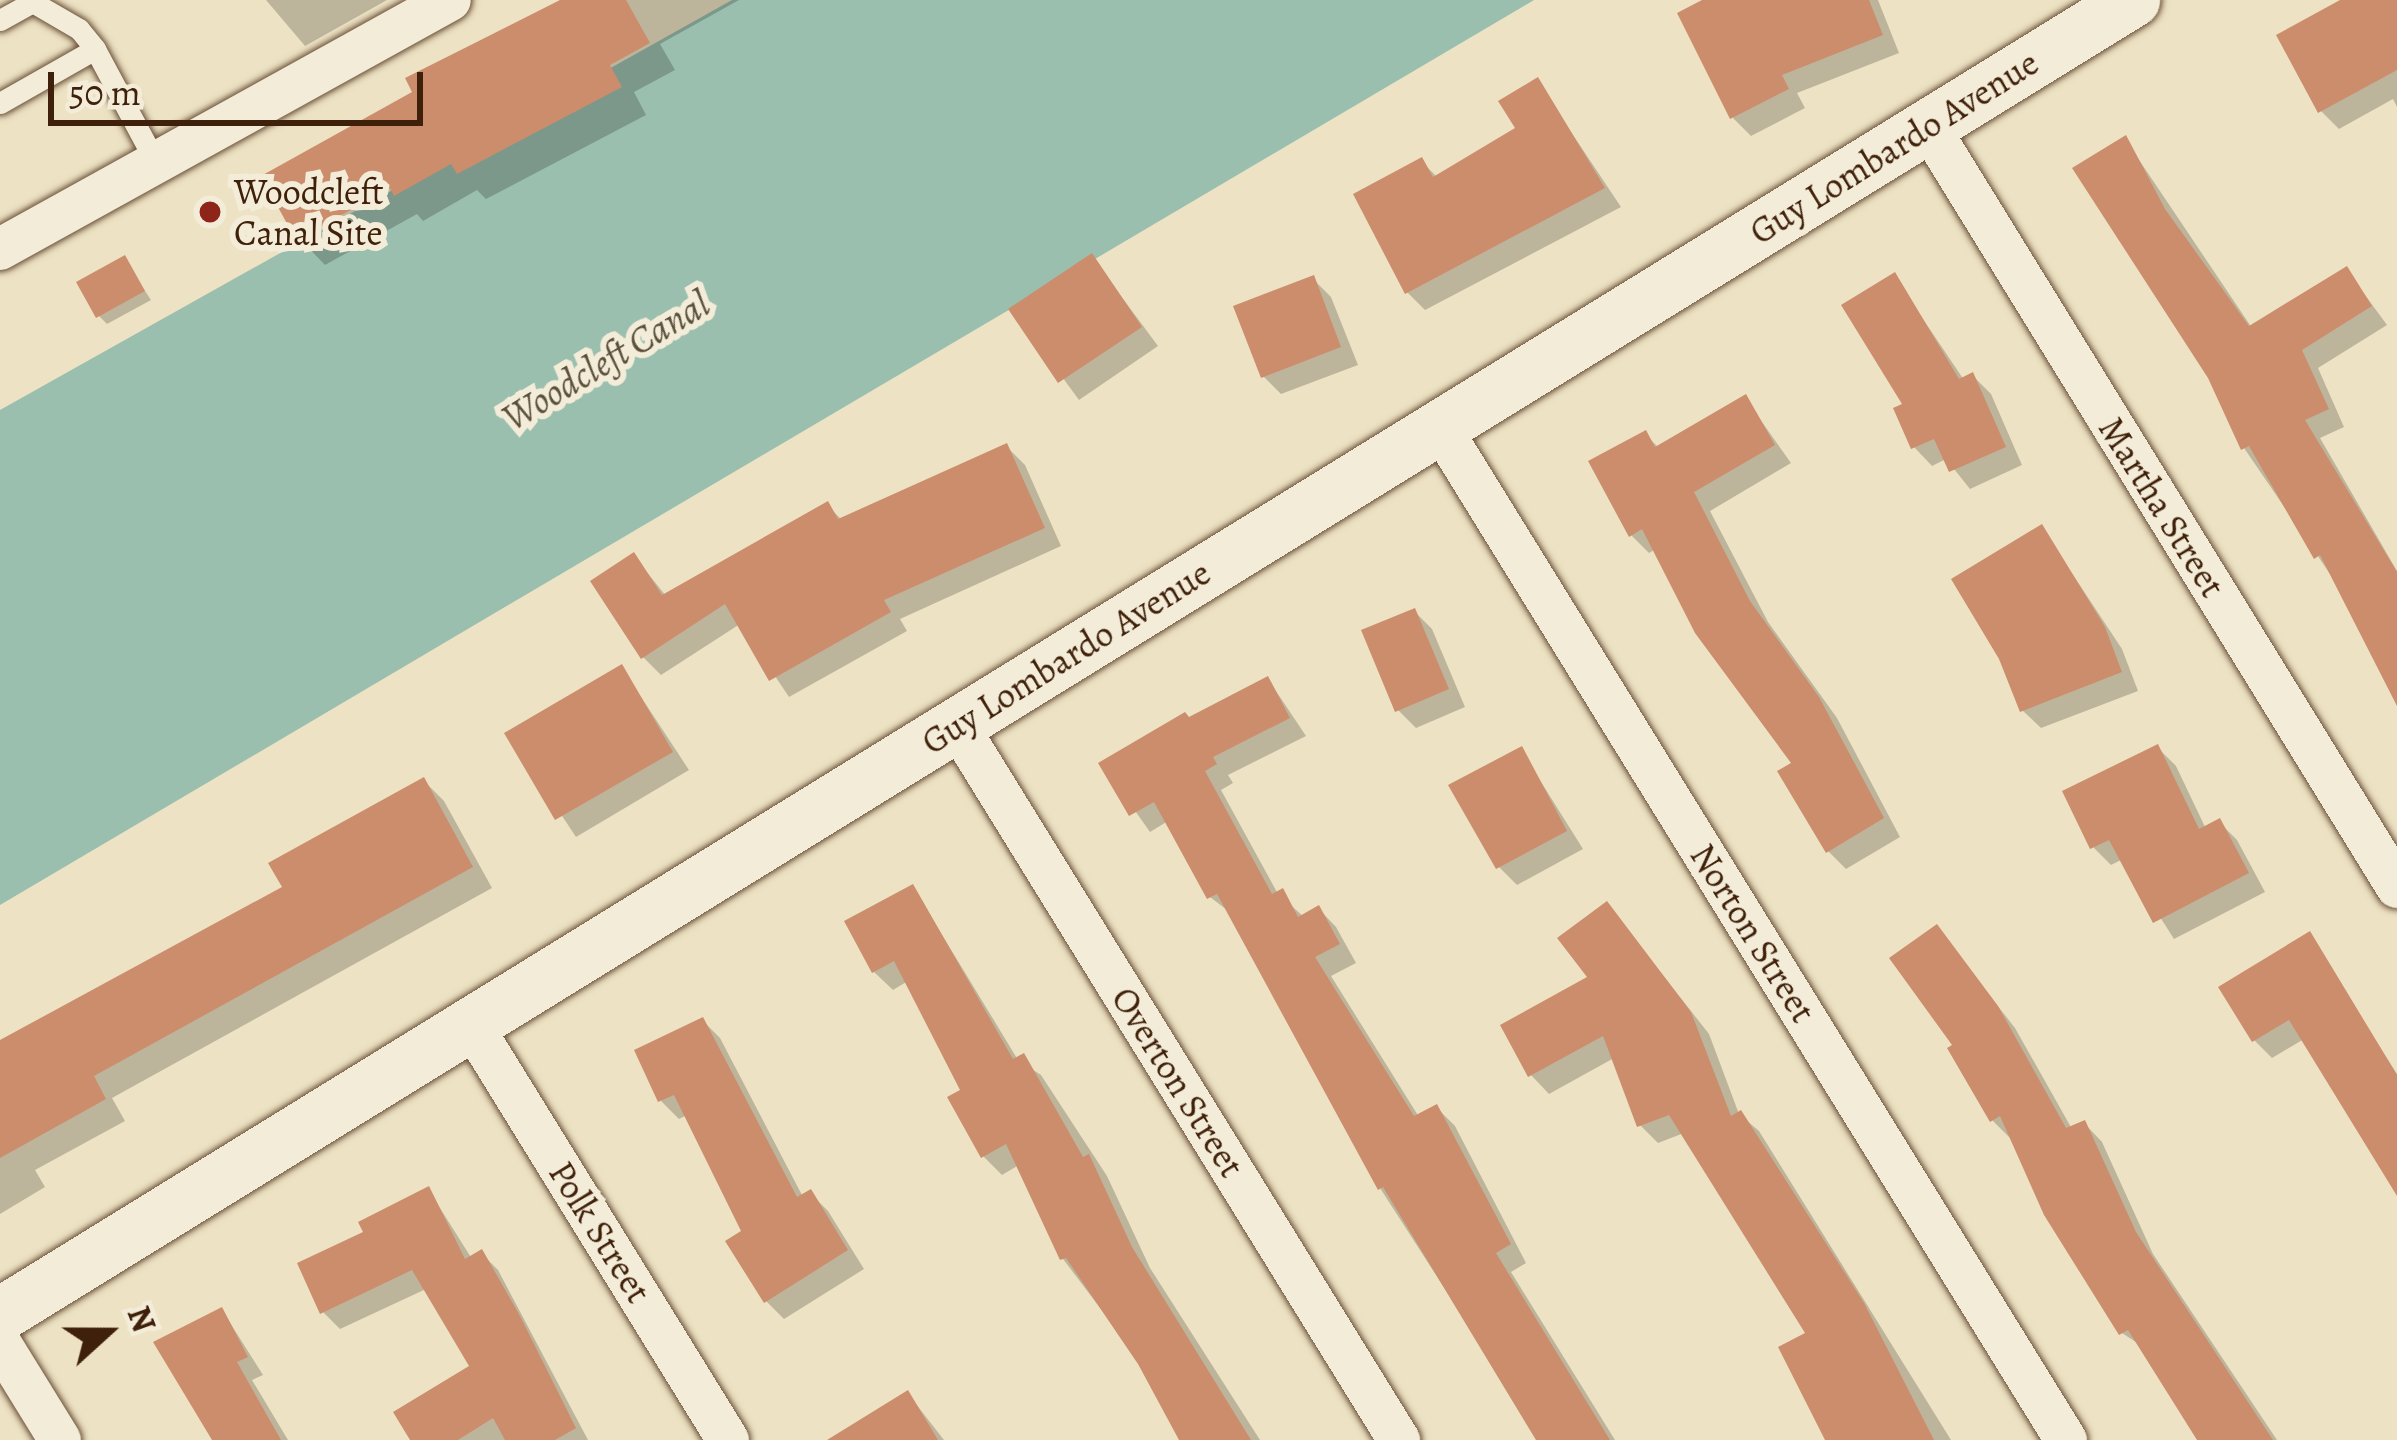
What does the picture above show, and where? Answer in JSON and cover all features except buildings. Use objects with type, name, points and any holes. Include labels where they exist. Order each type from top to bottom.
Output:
[{"type":"street","points":[[0,249],[451,0]]},
{"type":"street","name":"Guy Lombardo Avenue","points":[[0,1316],[2133,0]]},
{"type":"street","name":"Martha Street","points":[[1928,126],[2397,887]]},
{"type":"street","name":"Norton Street","points":[[1440,427],[2066,1440]]},
{"type":"street","name":"Overton Street","points":[[957,724],[1399,1440]]},
{"type":"street","name":"Polk Street","points":[[471,1024],[728,1440]]},
{"type":"street","points":[[0,1343],[60,1440]]},
{"type":"lane","points":[[0,20],[31,1],[79,29],[95,49],[156,163]]},
{"type":"lane","points":[[0,104],[95,49]]},
{"type":"water","name":"Woodcleft Canal","points":[[732,0],[1534,0],[0,905],[0,410]]},
{"type":"place","name":"Woodcleft Canal Site","points":[[210,212]]}]
